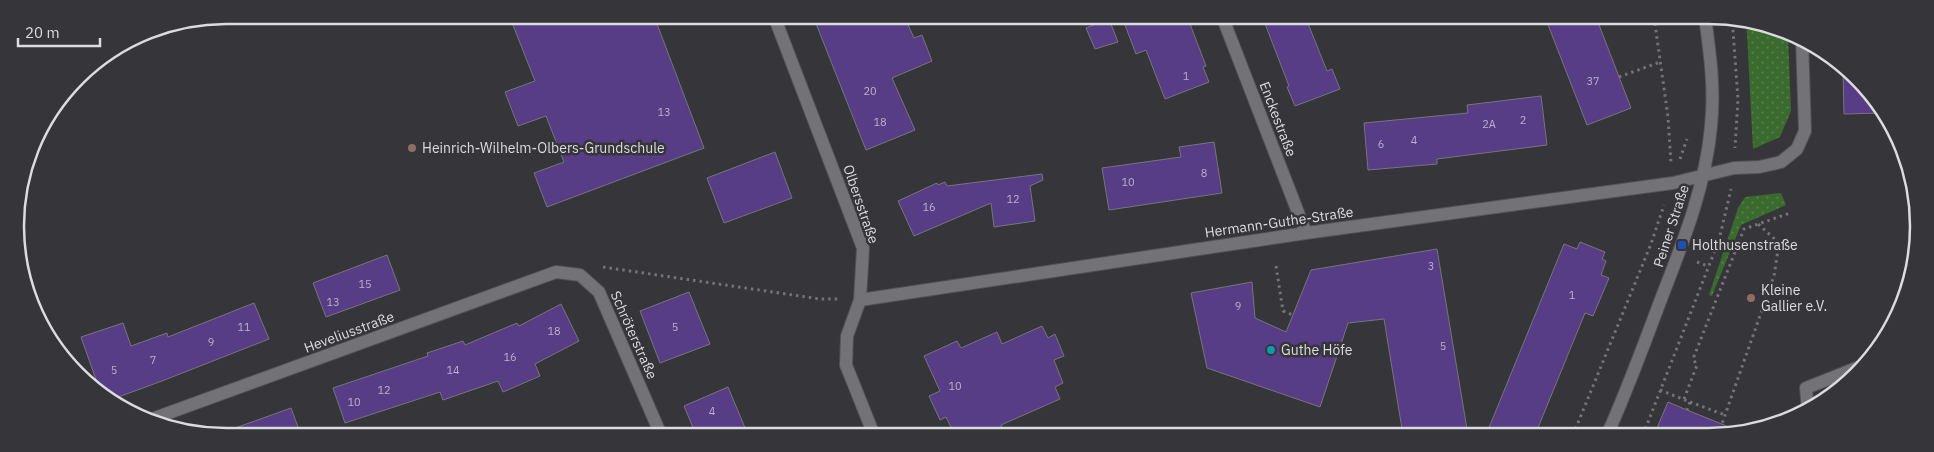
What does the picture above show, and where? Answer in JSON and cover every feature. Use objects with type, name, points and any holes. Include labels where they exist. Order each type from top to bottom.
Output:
[{"type":"street","name":"Olbersstraße","points":[[777,24],[863,248],[860,300],[847,336],[846,365],[871,428]]},
{"type":"street","name":"Enckestraße","points":[[1225,24],[1306,233]]},
{"type":"street","name":"Peiner Straße","points":[[1611,428],[1625,396],[1682,244],[1703,176],[1711,127],[1713,77],[1707,24]]},
{"type":"street","points":[[1703,176],[1734,168],[1759,167],[1781,162],[1798,149],[1805,131],[1802,48]]},
{"type":"street","name":"Hermann-Guthe-Straße","points":[[860,300],[1306,233],[1672,183],[1703,176]]},
{"type":"street","name":"Heveliusstraße","points":[[159,417],[556,272]]},
{"type":"street","name":"Schröterstraße","points":[[556,272],[580,276],[600,292],[658,428]]},
{"type":"street","points":[[1807,402],[1806,388],[1849,371]]},
{"type":"path","points":[[1655,24],[1668,117],[1672,183]]},
{"type":"path","points":[[1646,428],[1719,240],[1730,196],[1734,168],[1738,98],[1733,25]]},
{"type":"path","points":[[1619,77],[1660,62]]},
{"type":"path","points":[[1576,428],[1651,244],[1688,136]]},
{"type":"path","points":[[1684,399],[1697,365],[1693,360],[1744,229],[1790,213]]},
{"type":"path","points":[[1720,428],[1774,276],[1779,242],[1758,223]]},
{"type":"path","points":[[1276,266],[1284,312],[1293,315]]},
{"type":"path","points":[[603,267],[820,299],[860,300]]},
{"type":"path","points":[[1660,390],[1725,415]]},
{"type":"path","points":[[1686,410],[1690,402]]},
{"type":"green space","points":[[1746,28],[1773,34],[1788,41],[1791,111],[1780,137],[1753,149]]},
{"type":"green space","points":[[1781,193],[1786,205],[1741,225],[1712,296],[1709,295],[1738,208],[1745,197]]},
{"type":"building","points":[[513,24],[657,24],[704,148],[547,207],[534,173],[564,162],[546,116],[518,126],[505,92],[535,81]]},
{"type":"building","points":[[816,24],[908,24],[914,38],[922,35],[932,61],[892,78],[915,130],[866,150]]},
{"type":"building","points":[[1096,24],[1111,24],[1118,42],[1095,49],[1086,28]]},
{"type":"building","points":[[1190,24],[1206,66],[1203,67],[1209,82],[1165,99],[1146,50],[1136,54],[1125,25]]},
{"type":"building","points":[[1265,24],[1308,24],[1327,71],[1332,69],[1340,89],[1295,106],[1287,87],[1289,86]]},
{"type":"building","points":[[1548,24],[1599,24],[1631,108],[1587,125]]},
{"type":"building","points":[[1843,76],[1860,93],[1875,113],[1844,114]]},
{"type":"building","points":[[1541,96],[1547,145],[1437,159],[1437,164],[1368,170],[1364,123],[1468,113],[1467,105]]},
{"type":"building","points":[[1214,142],[1222,193],[1109,210],[1102,168],[1181,157],[1179,147]]},
{"type":"building","points":[[775,152],[792,198],[724,223],[707,178]]},
{"type":"building","points":[[1042,174],[1043,180],[1030,186],[1035,221],[994,227],[991,203],[914,236],[898,201],[937,183],[938,185],[945,182],[947,186]]},
{"type":"building","points":[[1580,242],[1605,252],[1602,259],[1606,261],[1601,275],[1609,278],[1593,316],[1585,313],[1538,428],[1489,428],[1564,244],[1577,249]]},
{"type":"building","name":"Guthe Höfe","points":[[1437,249],[1467,428],[1402,428],[1384,319],[1348,323],[1320,407],[1207,368],[1191,293],[1252,282],[1255,318],[1286,332],[1311,270]]},
{"type":"building","points":[[387,255],[400,290],[326,317],[313,283]]},
{"type":"building","points":[[689,292],[710,344],[660,363],[640,311]]},
{"type":"building","points":[[254,303],[269,339],[119,397],[96,381],[81,337],[123,323],[131,346],[167,333],[168,337]]},
{"type":"building","points":[[561,304],[579,341],[535,364],[540,376],[503,392],[498,381],[443,400],[440,392],[345,423],[333,388],[428,356],[427,353],[463,341],[465,345],[517,323],[519,326]]},
{"type":"building","points":[[1042,326],[1048,338],[1055,334],[1064,356],[1054,360],[1063,383],[1055,387],[1060,399],[1001,425],[1002,428],[952,428],[946,417],[940,420],[929,396],[940,391],[924,356],[957,341],[961,348],[997,332],[1002,344]]},
{"type":"building","points":[[728,387],[745,428],[693,428],[684,406]]},
{"type":"building","points":[[1668,402],[1730,427],[1721,428],[1657,428]]},
{"type":"building","points":[[291,408],[298,428],[235,428]]},
{"type":"place","name":"Heinrich-Wilhelm-Olbers-Grundschule","points":[[412,148]]},
{"type":"place","name":"Holthusenstraße","points":[[1682,245]]},
{"type":"place","name":"Kleine Gallier e.V.","points":[[1751,298]]},
{"type":"place","name":"Guthe Höfe","points":[[1271,350]]}]
